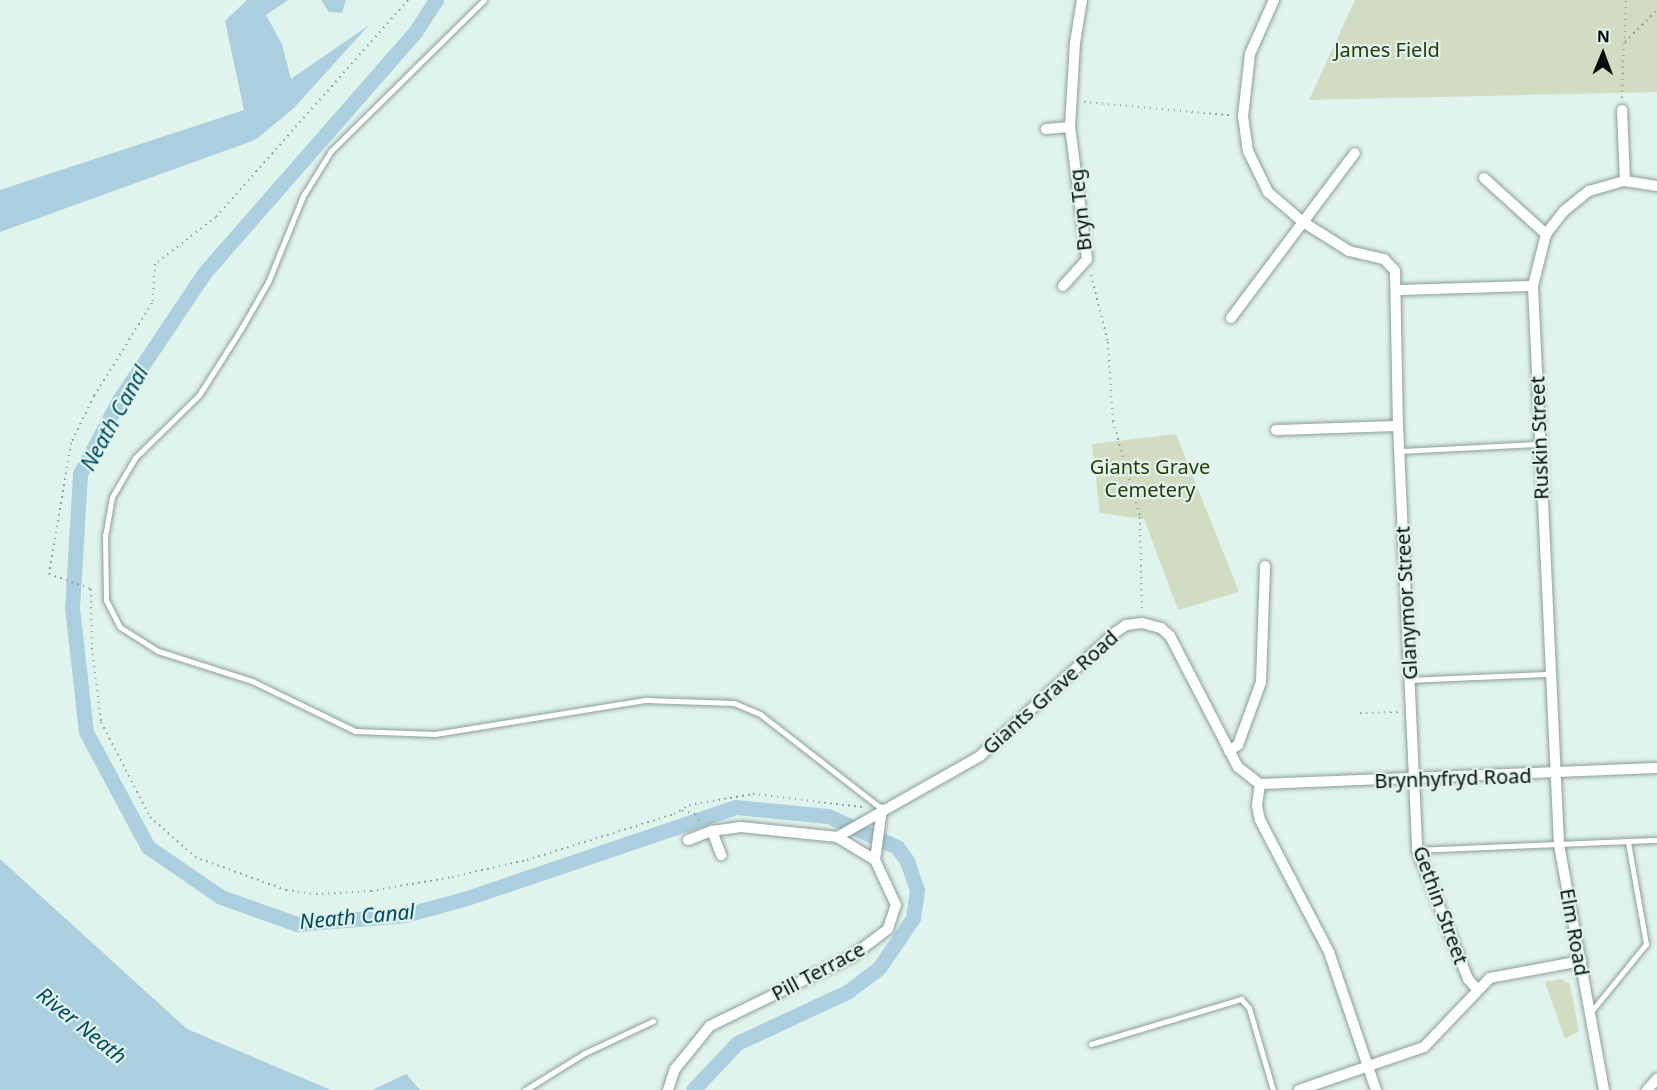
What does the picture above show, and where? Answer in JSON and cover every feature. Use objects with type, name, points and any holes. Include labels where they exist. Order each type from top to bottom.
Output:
[{"type":"street","name":"Bryn Teg","points":[[1063,286],[1087,259],[1071,127],[1075,43],[1083,0]]},
{"type":"street","points":[[1274,0],[1250,54],[1243,116],[1248,151],[1268,192],[1303,222]]},
{"type":"street","points":[[1622,110],[1625,181]]},
{"type":"street","points":[[1046,129],[1071,127]]},
{"type":"street","points":[[1231,318],[1355,153]]},
{"type":"street","points":[[1484,178],[1546,234]]},
{"type":"street","name":"Ruskin Street","points":[[1556,774],[1549,675],[1533,286],[1546,234],[1564,211],[1589,191],[1625,181],[1657,186]]},
{"type":"street","name":"Glanymor Street","points":[[1303,222],[1349,251],[1384,259],[1395,271],[1398,426],[1409,680],[1413,712],[1413,780]]},
{"type":"street","points":[[1397,290],[1533,286]]},
{"type":"street","points":[[1276,430],[1398,426]]},
{"type":"street","points":[[1229,751],[1238,745],[1261,682],[1265,566]]},
{"type":"street","name":"Giants Grave Road","points":[[840,836],[882,809],[980,756],[1126,625],[1142,623],[1161,628],[1170,636],[1229,751],[1249,779]]},
{"type":"street","name":"Brynhyfryd Road","points":[[1249,779],[1260,784],[1413,780],[1657,768]]},
{"type":"street","name":"Elm Road","points":[[1556,774],[1559,844],[1604,1090]]},
{"type":"street","name":"Gethin Street","points":[[1413,780],[1417,850],[1468,979],[1478,990]]},
{"type":"street","points":[[1260,784],[1257,806],[1260,820],[1329,952],[1376,1090]]},
{"type":"street","points":[[875,860],[882,809]]},
{"type":"street","points":[[688,840],[712,831],[741,827],[840,836],[875,860]]},
{"type":"street","points":[[712,831],[721,855]]},
{"type":"street","name":"Pill Terrace","points":[[668,1090],[675,1068],[710,1026],[851,957],[888,929],[896,904],[875,860]]},
{"type":"street","points":[[1299,1090],[1424,1047],[1490,978],[1581,961]]},
{"type":"street","points":[[1647,1090],[1657,1079]]},
{"type":"lane","points":[[484,0],[331,151],[303,196],[268,282],[199,395],[135,458],[112,497],[105,535],[106,600],[120,627],[158,651],[252,681],[355,731],[435,734],[646,700],[734,704],[760,714],[882,809]]},
{"type":"lane","points":[[1399,451],[1539,444]]},
{"type":"lane","points":[[1409,680],[1549,675]]},
{"type":"lane","points":[[1417,850],[1657,840]]},
{"type":"lane","points":[[1589,1014],[1646,944],[1628,842]]},
{"type":"lane","points":[[1091,1044],[1241,999],[1249,1008],[1273,1090]]},
{"type":"lane","points":[[525,1090],[585,1053],[653,1022]]},
{"type":"path","points":[[408,0],[216,217],[155,264],[152,303],[94,396],[71,444],[49,574],[91,589],[92,648],[101,722],[150,817],[195,857],[236,874],[286,890],[316,894],[371,891],[527,860],[680,811],[689,805],[753,794],[882,809]]},
{"type":"path","points":[[1622,110],[1626,0]]},
{"type":"path","points":[[1624,43],[1657,10]]},
{"type":"path","points":[[1072,101],[1243,116]]},
{"type":"path","points":[[1087,259],[1108,342],[1113,421],[1140,517],[1142,623]]},
{"type":"path","points":[[1360,713],[1413,712]]},
{"type":"path","points":[[680,811],[696,814]]},
{"type":"green space","name":"James Field","points":[[1355,0],[1657,0],[1657,92],[1309,100]]},
{"type":"green space","name":"Giants Grave Cemetery","points":[[1176,434],[1239,592],[1178,610],[1144,519],[1100,513],[1092,444]]},
{"type":"green space","points":[[1562,979],[1570,984],[1579,1031],[1565,1039],[1545,982]]},
{"type":"water","points":[[247,0],[288,0],[266,15],[282,44],[291,79],[369,25],[293,109],[255,140],[0,232],[0,190],[244,110],[225,21]]},
{"type":"water","points":[[321,0],[346,0],[342,13],[329,12]]},
{"type":"water","name":"River Neath","points":[[0,859],[187,1029],[331,1090],[0,1090]]},
{"type":"water","points":[[406,1074],[420,1090],[372,1090]]},
{"type":"waterway","name":"Neath Canal","points":[[436,0],[416,31],[205,272],[119,400],[80,474],[72,607],[86,732],[148,847],[221,897],[297,924],[405,915],[467,898],[736,807],[828,816],[897,847],[907,861],[917,890],[913,918],[879,968],[849,991],[737,1043],[693,1090]]}]
